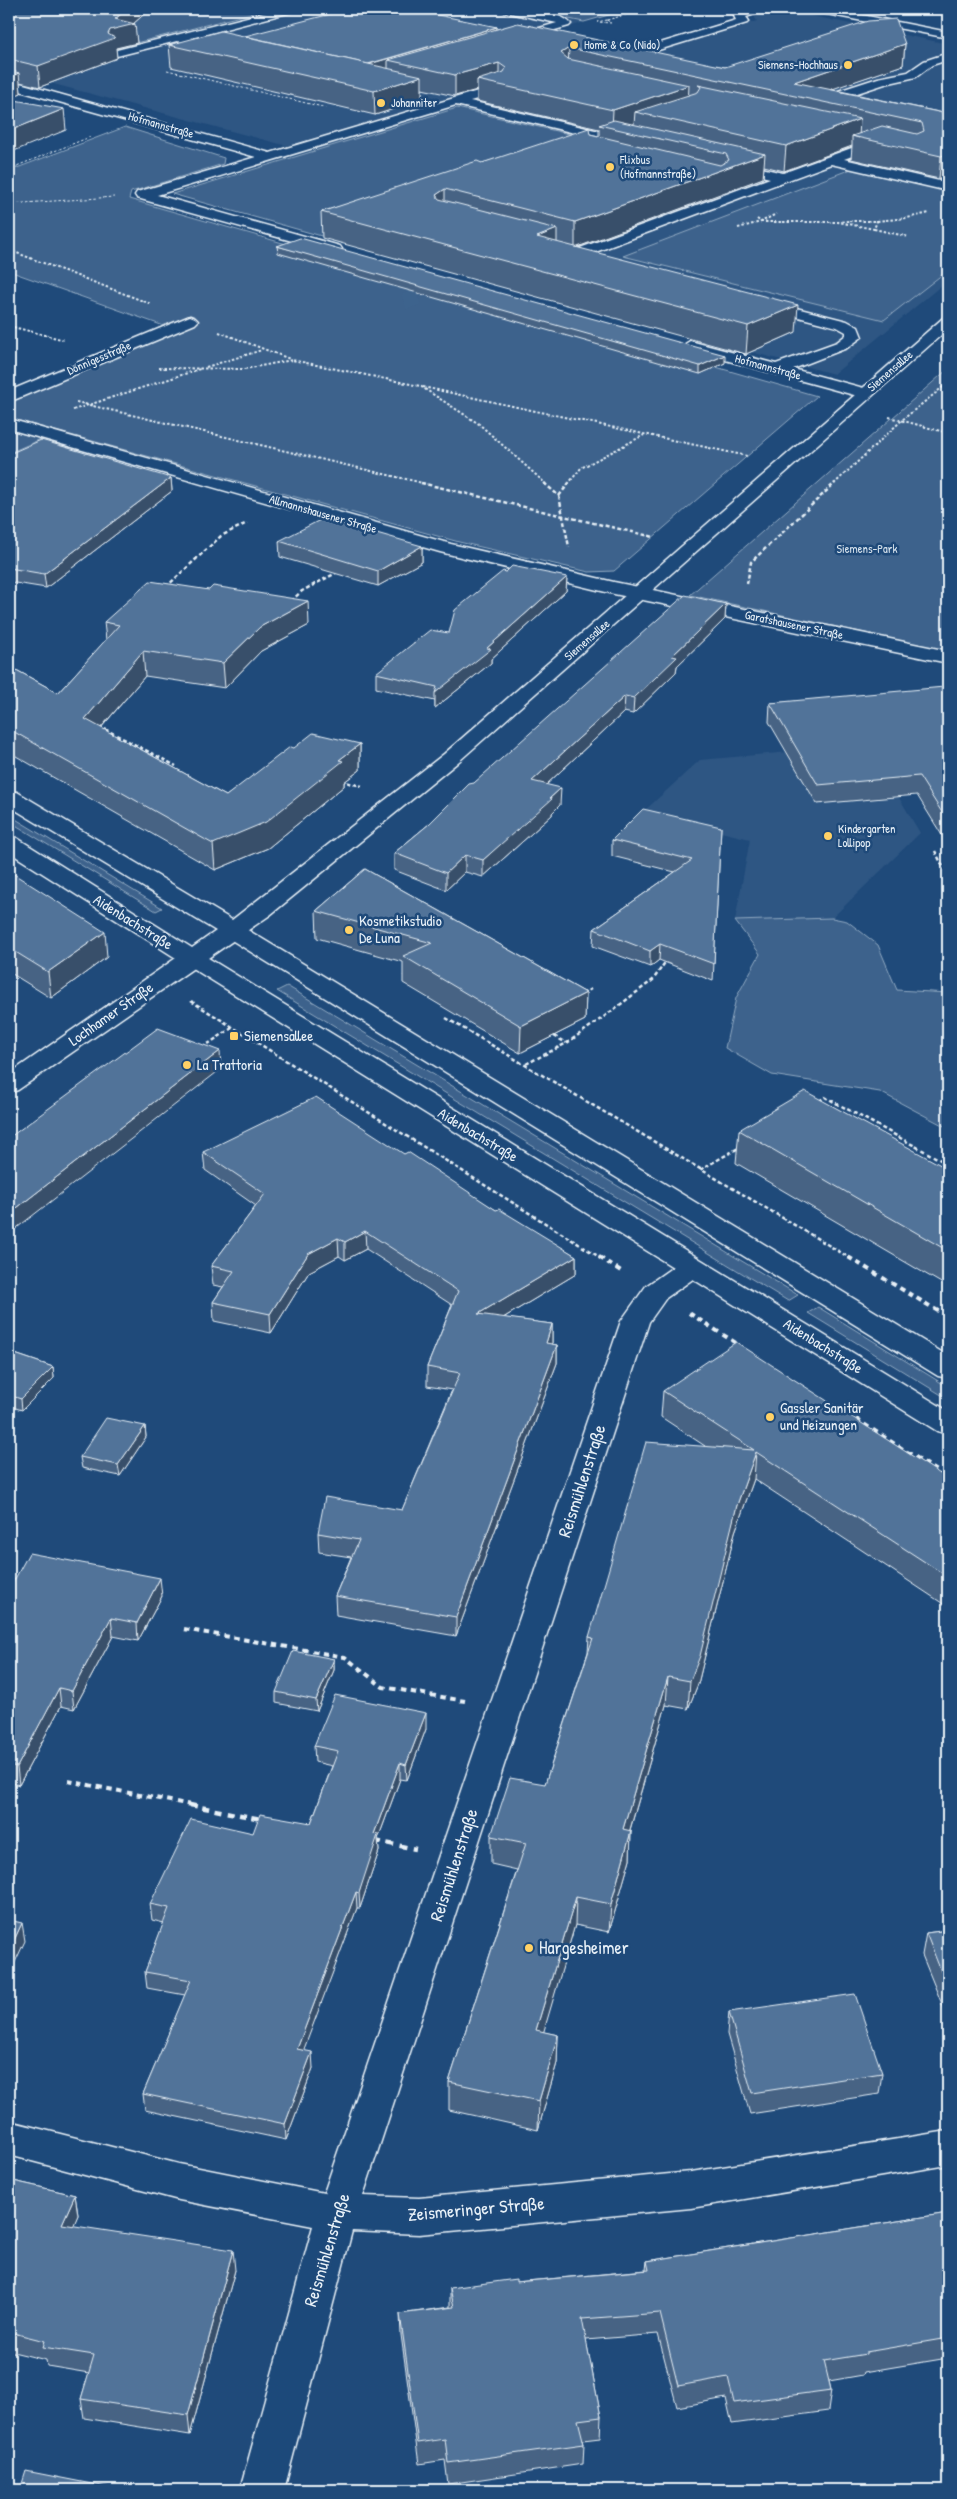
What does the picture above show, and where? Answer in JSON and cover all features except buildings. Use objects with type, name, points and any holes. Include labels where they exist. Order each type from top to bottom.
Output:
[{"type":"street","points":[[117,53],[291,9]]},
{"type":"street","points":[[503,42],[565,24],[561,20],[505,9]]},
{"type":"street","points":[[625,57],[743,21],[739,16],[764,9]]},
{"type":"street","points":[[817,9],[948,35]]},
{"type":"street","points":[[248,20],[276,26]]},
{"type":"street","points":[[888,35],[914,40]]},
{"type":"street","points":[[177,38],[232,51]]},
{"type":"street","points":[[842,94],[882,81],[912,74],[928,63],[948,56]]},
{"type":"street","name":"Hofmannstraße","points":[[9,84],[271,157]]},
{"type":"street","points":[[142,195],[498,89]]},
{"type":"street","points":[[426,95],[649,146]]},
{"type":"street","points":[[587,147],[633,131]]},
{"type":"street","points":[[577,254],[784,178],[829,160],[859,143],[885,147]]},
{"type":"street","points":[[829,160],[948,187]]},
{"type":"street","points":[[711,161],[784,178]]},
{"type":"street","points":[[142,195],[353,254]]},
{"type":"street","points":[[559,250],[605,261]]},
{"type":"street","points":[[742,298],[842,324],[853,330],[854,337],[842,345],[775,370]]},
{"type":"street","name":"Dönnigesstraße","points":[[9,397],[190,321]]},
{"type":"street","name":"Siemensallee","points":[[214,944],[234,931],[451,758],[641,593],[948,321]]},
{"type":"street","name":"Hofmannstraße","points":[[671,341],[865,393]]},
{"type":"street","name":"Allmannshausener Straße","points":[[17,427],[446,548],[641,593]]},
{"type":"street","name":"Garatshausener Straße","points":[[641,593],[948,658]]},
{"type":"street","points":[[9,797],[234,931],[948,1369]]},
{"type":"street","name":"Aidenbachstraße","points":[[9,843],[192,958],[948,1424]]},
{"type":"street","name":"Lochhamer Straße","points":[[9,1085],[214,944]]},
{"type":"street","name":"Reismühlenstraße","points":[[262,2490],[317,2279],[337,2213],[636,1321],[656,1292],[693,1266]]},
{"type":"street","name":"Zeismeringer Straße","points":[[9,2138],[179,2182],[337,2213],[419,2216],[691,2190],[948,2148]]},
{"type":"path","points":[[137,12],[164,9]]},
{"type":"path","points":[[606,19],[636,12],[640,9]]},
{"type":"path","points":[[161,69],[329,109]]},
{"type":"path","points":[[256,92],[264,89]]},
{"type":"path","points":[[9,169],[98,134]]},
{"type":"path","points":[[9,204],[142,195]]},
{"type":"path","points":[[761,222],[877,220],[874,228]]},
{"type":"path","points":[[838,222],[874,228],[909,237]]},
{"type":"path","points":[[9,250],[116,289],[190,321],[292,360],[748,456]]},
{"type":"path","points":[[9,326],[114,352]]},
{"type":"path","points":[[17,427],[263,349]]},
{"type":"path","points":[[155,368],[245,369],[292,360]]},
{"type":"path","points":[[755,586],[747,584],[751,562],[902,420],[948,383]]},
{"type":"path","points":[[420,386],[479,424],[559,496],[576,579]]},
{"type":"path","points":[[30,388],[85,405],[693,546]]},
{"type":"path","points":[[886,416],[948,433]]},
{"type":"path","points":[[559,496],[581,468],[644,435]]},
{"type":"path","points":[[164,588],[221,536],[288,504]]},
{"type":"path","points":[[290,602],[302,591],[336,573]]},
{"type":"path","points":[[91,722],[176,766]]},
{"type":"path","points":[[337,780],[365,787]]},
{"type":"path","points":[[935,851],[948,876]]},
{"type":"path","points":[[525,1065],[567,1043],[653,980],[667,959]]},
{"type":"path","points":[[161,980],[263,1049],[748,1350]]},
{"type":"path","points":[[577,996],[591,990]]},
{"type":"path","points":[[440,1014],[948,1317]]},
{"type":"path","points":[[197,1052],[232,1028]]},
{"type":"path","points":[[554,1036],[567,1043]]},
{"type":"path","points":[[817,1102],[825,1097],[948,1164]]},
{"type":"path","points":[[700,1170],[742,1146]]},
{"type":"path","points":[[848,1414],[948,1478]]},
{"type":"path","points":[[184,1629],[345,1657],[383,1687],[506,1708]]},
{"type":"path","points":[[68,1781],[262,1819]]},
{"type":"path","points":[[369,1840],[457,1857]]},
{"type":"shaded area","points":[[267,9],[630,9],[418,71],[588,72],[757,21],[754,16],[778,9],[948,44],[948,280],[834,374],[348,244],[172,194],[310,152],[16,74]]},
{"type":"shaded area","name":"Kindergarten Lollipop","points":[[834,748],[894,789],[920,833],[832,918],[735,921],[750,839],[642,813],[700,760]]},
{"type":"green space","points":[[46,9],[267,9],[16,74],[9,36]]},
{"type":"green space","points":[[518,9],[630,9],[584,22]]},
{"type":"green space","points":[[457,108],[595,140],[325,237],[172,194]]},
{"type":"green space","points":[[125,127],[224,158],[223,164],[131,192],[129,199],[817,396],[614,571],[589,572],[459,542],[9,418],[9,402],[178,331],[9,271],[9,171]]},
{"type":"green space","points":[[880,158],[929,169],[908,178],[948,186],[948,270],[884,320],[623,256]]},
{"type":"green space","name":"Siemens-Park","points":[[948,369],[948,651],[690,595]]},
{"type":"green space","points":[[9,430],[41,439],[9,453]]},
{"type":"green space","points":[[9,815],[162,908],[156,911],[9,821]]},
{"type":"green space","points":[[832,918],[847,921],[878,945],[897,990],[948,993],[948,1128],[880,1092],[772,1075],[725,1048],[736,998],[760,954],[735,921]]},
{"type":"green space","points":[[287,986],[798,1295],[788,1301],[277,991]]},
{"type":"green space","points":[[818,1307],[948,1387],[948,1399],[808,1313]]},
{"type":"tunnel","points":[[404,302],[418,297]]},
{"type":"place","name":"Home & Co (Nido)","points":[[574,45]]},
{"type":"place","name":"Siemens-Hochhaus","points":[[848,65]]},
{"type":"place","name":"Johanniter","points":[[381,103]]},
{"type":"place","name":"Flixbus (Hofmannstraße)","points":[[610,167]]},
{"type":"place","name":"Kindergarten Lollipop","points":[[828,836]]},
{"type":"place","name":"Kosmetikstudio De Luna","points":[[349,930]]},
{"type":"place","name":"Siemensallee","points":[[234,1036]]},
{"type":"place","name":"La Trattoria","points":[[187,1065]]},
{"type":"place","name":"Gassler Sanitär und Heizungen","points":[[770,1417]]},
{"type":"place","name":"Hargesheimer","points":[[529,1948]]}]
